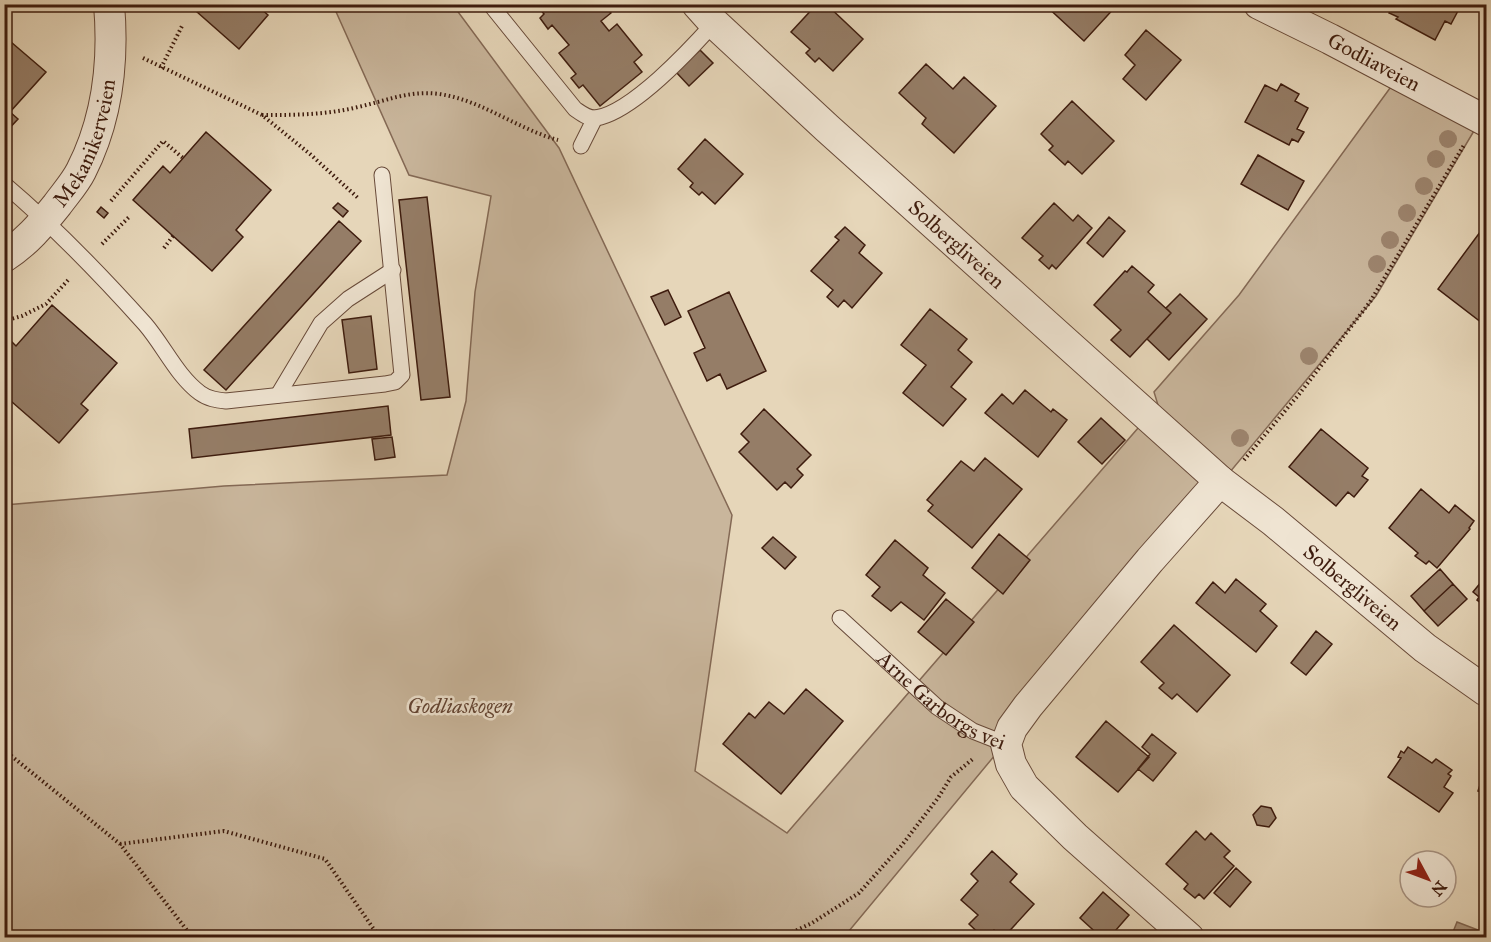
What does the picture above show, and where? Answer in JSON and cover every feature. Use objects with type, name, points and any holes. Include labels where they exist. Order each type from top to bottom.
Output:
[{"type":"street","name":"Mekanikerveien","points":[[4,256],[23,245],[46,219],[80,174],[92,147],[106,93],[112,42],[109,4]]},
{"type":"street","name":"Godliaveien","points":[[1259,4],[1483,120]]},
{"type":"street","name":"Solbergliveien","points":[[706,14],[827,128],[1222,483],[1273,522],[1425,648],[1486,691]]},
{"type":"street","points":[[1000,742],[1150,560],[1222,483]]},
{"type":"street","name":"Arne Garborgs vei","points":[[1000,742],[1024,787],[1075,837],[1189,938]]},
{"type":"lane","points":[[490,4],[575,109],[587,117],[595,118],[622,108],[643,92],[706,14]]},
{"type":"lane","points":[[581,146],[595,118]]},
{"type":"lane","points":[[4,184],[46,219],[146,326],[188,381],[201,393],[216,400],[226,400],[385,384],[399,379],[402,375],[382,175]]},
{"type":"lane","points":[[278,395],[321,323],[348,299],[393,270]]},
{"type":"lane","name":"Arne Garborgs vei","points":[[840,618],[937,707],[972,731],[1000,742]]},
{"type":"path","points":[[161,68],[183,24]]},
{"type":"path","points":[[112,42],[262,116],[310,154],[356,197],[387,217]]},
{"type":"path","points":[[262,116],[309,115],[357,108],[402,94],[424,92],[441,94],[474,104],[540,135]]},
{"type":"path","points":[[1222,483],[1300,393],[1370,302],[1483,120]]},
{"type":"path","points":[[111,201],[163,141],[183,158]]},
{"type":"path","points":[[164,248],[173,236]]},
{"type":"path","points":[[780,938],[812,923],[859,893],[902,845],[951,777],[1000,742]]},
{"type":"path","points":[[4,750],[120,844],[193,938]]},
{"type":"path","points":[[120,844],[224,831],[325,860],[380,938]]},
{"type":"green space","name":"Godliaskogen","points":[[333,5],[453,5],[559,148],[732,515],[695,771],[787,833],[1158,405],[1154,392],[1239,295],[1401,73],[1484,114],[1376,296],[844,937],[5,938],[5,505],[224,486],[447,475],[466,401],[475,292],[491,196],[409,175]]},
{"type":"shaded area","points":[[1457,922],[1486,933],[1486,937],[1451,937]]},
{"type":"building","points":[[188,4],[263,4],[260,8],[268,15],[239,49]]},
{"type":"building","points":[[536,4],[604,4],[611,13],[601,21],[609,31],[617,24],[642,55],[634,62],[642,72],[600,106],[583,85],[579,88],[571,78],[576,74],[559,53],[569,45],[552,25],[548,29],[540,18],[544,14]]},
{"type":"building","points":[[817,4],[826,4],[863,39],[833,71],[819,58],[815,62],[806,53],[810,49],[791,32]]},
{"type":"building","points":[[1044,4],[1118,4],[1084,41]]},
{"type":"building","points":[[1394,4],[1453,4],[1459,9],[1451,24],[1445,21],[1435,40],[1389,13]]},
{"type":"building","points":[[1146,30],[1181,60],[1146,100],[1123,79],[1135,65],[1125,55]]},
{"type":"building","points":[[4,36],[46,72],[10,112],[18,119],[4,134]]},
{"type":"building","points":[[700,50],[713,63],[689,86],[676,72]]},
{"type":"building","points":[[926,64],[953,89],[964,77],[996,106],[954,153],[922,124],[926,118],[899,93]]},
{"type":"building","points":[[1281,84],[1299,94],[1295,101],[1308,108],[1297,129],[1304,132],[1298,142],[1292,139],[1289,145],[1245,122],[1265,85],[1277,91]]},
{"type":"building","points":[[1072,101],[1114,141],[1082,174],[1068,161],[1065,165],[1049,150],[1053,146],[1041,134]]},
{"type":"building","points":[[206,132],[271,190],[236,230],[243,237],[212,271],[133,200],[163,166],[170,173]]},
{"type":"building","points":[[705,139],[743,174],[715,204],[702,192],[699,195],[690,187],[693,183],[678,169]]},
{"type":"building","points":[[1258,155],[1304,181],[1288,210],[1241,184]]},
{"type":"building","points":[[427,197],[450,397],[421,400],[399,200]]},
{"type":"building","points":[[338,203],[348,211],[343,217],[333,208]]},
{"type":"building","points":[[1054,203],[1073,221],[1078,215],[1092,228],[1056,269],[1052,265],[1049,269],[1039,260],[1043,256],[1022,238]]},
{"type":"building","points":[[101,207],[108,213],[104,218],[97,212]]},
{"type":"building","points":[[1109,217],[1125,231],[1103,257],[1087,243]]},
{"type":"building","points":[[339,221],[361,241],[226,390],[204,370]]},
{"type":"building","points":[[1486,224],[1486,326],[1438,289]]},
{"type":"building","points":[[845,227],[865,245],[859,253],[882,273],[852,308],[844,300],[838,307],[827,297],[833,290],[811,271],[839,240],[835,237]]},
{"type":"building","points":[[1132,266],[1154,285],[1148,292],[1171,313],[1130,357],[1111,340],[1121,330],[1094,305]]},
{"type":"building","points":[[668,290],[681,317],[665,325],[651,297]]},
{"type":"building","points":[[729,292],[766,371],[727,389],[720,374],[707,381],[694,353],[705,348],[688,311]]},
{"type":"building","points":[[1180,294],[1207,319],[1169,360],[1147,339],[1171,313],[1166,308]]},
{"type":"building","points":[[52,305],[117,363],[81,404],[88,410],[59,443],[4,395],[4,344],[9,339],[16,346]]},
{"type":"building","points":[[930,309],[967,339],[958,350],[972,362],[951,387],[966,399],[943,426],[903,393],[926,365],[901,345]]},
{"type":"building","points":[[371,316],[377,369],[349,373],[342,320]]},
{"type":"building","points":[[1025,390],[1051,412],[1053,409],[1067,420],[1038,457],[985,413],[1002,394],[1013,404]]},
{"type":"building","points":[[388,406],[391,435],[192,458],[189,429]]},
{"type":"building","points":[[764,409],[811,455],[797,469],[803,475],[791,488],[785,482],[777,490],[739,452],[749,442],[741,434]]},
{"type":"building","points":[[1101,418],[1125,440],[1102,464],[1078,442]]},
{"type":"building","points":[[1321,429],[1368,468],[1362,476],[1368,480],[1354,497],[1348,492],[1336,506],[1289,467]]},
{"type":"building","points":[[392,437],[395,457],[375,460],[372,439]]},
{"type":"building","points":[[985,458],[1022,489],[972,548],[928,511],[933,505],[927,500],[961,461],[974,471]]},
{"type":"building","points":[[1421,489],[1449,513],[1455,505],[1474,521],[1470,529],[1437,568],[1429,561],[1426,564],[1415,556],[1418,553],[1389,528]]},
{"type":"building","points":[[999,534],[1030,560],[1003,594],[972,568]]},
{"type":"building","points":[[773,537],[796,557],[785,569],[762,548]]},
{"type":"building","points":[[895,540],[928,568],[923,575],[945,593],[924,620],[901,602],[891,611],[872,596],[880,587],[866,575]]},
{"type":"building","points":[[1440,569],[1453,584],[1424,611],[1411,596]]},
{"type":"building","points":[[1486,576],[1486,607],[1477,600],[1479,597],[1473,592]]},
{"type":"building","points":[[1236,579],[1266,604],[1260,611],[1277,626],[1256,652],[1196,603],[1213,582],[1225,593]]},
{"type":"building","points":[[1453,584],[1467,599],[1438,626],[1424,611]]},
{"type":"building","points":[[946,599],[974,622],[946,655],[918,632]]},
{"type":"building","points":[[1174,625],[1230,675],[1197,712],[1177,694],[1172,699],[1159,688],[1164,683],[1141,662]]},
{"type":"building","points":[[1316,631],[1332,644],[1306,675],[1291,663]]},
{"type":"building","points":[[806,689],[843,721],[781,794],[723,744],[749,713],[755,718],[769,702],[784,714]]},
{"type":"building","points":[[1106,721],[1149,757],[1118,792],[1076,757]]},
{"type":"building","points":[[1152,734],[1176,753],[1153,781],[1138,769],[1150,754],[1142,747]]},
{"type":"building","points":[[1408,747],[1432,763],[1436,759],[1452,770],[1448,774],[1451,776],[1444,787],[1453,793],[1439,812],[1388,777],[1401,758],[1398,757],[1401,751],[1404,753]]},
{"type":"building","points":[[1486,766],[1486,794],[1478,791]]},
{"type":"building","points":[[1261,806],[1271,808],[1276,818],[1269,827],[1257,825],[1253,815]]},
{"type":"building","points":[[1196,831],[1205,840],[1211,833],[1230,851],[1224,857],[1234,866],[1204,899],[1199,894],[1195,898],[1184,889],[1188,884],[1166,864]]},
{"type":"building","points":[[992,851],[1017,874],[1010,882],[1034,904],[1003,938],[994,930],[984,938],[969,924],[978,915],[961,900],[978,881],[971,874]]},
{"type":"building","points":[[1236,868],[1251,882],[1230,907],[1214,893]]},
{"type":"building","points":[[1103,892],[1129,915],[1109,938],[1102,938],[1080,918]]}]
